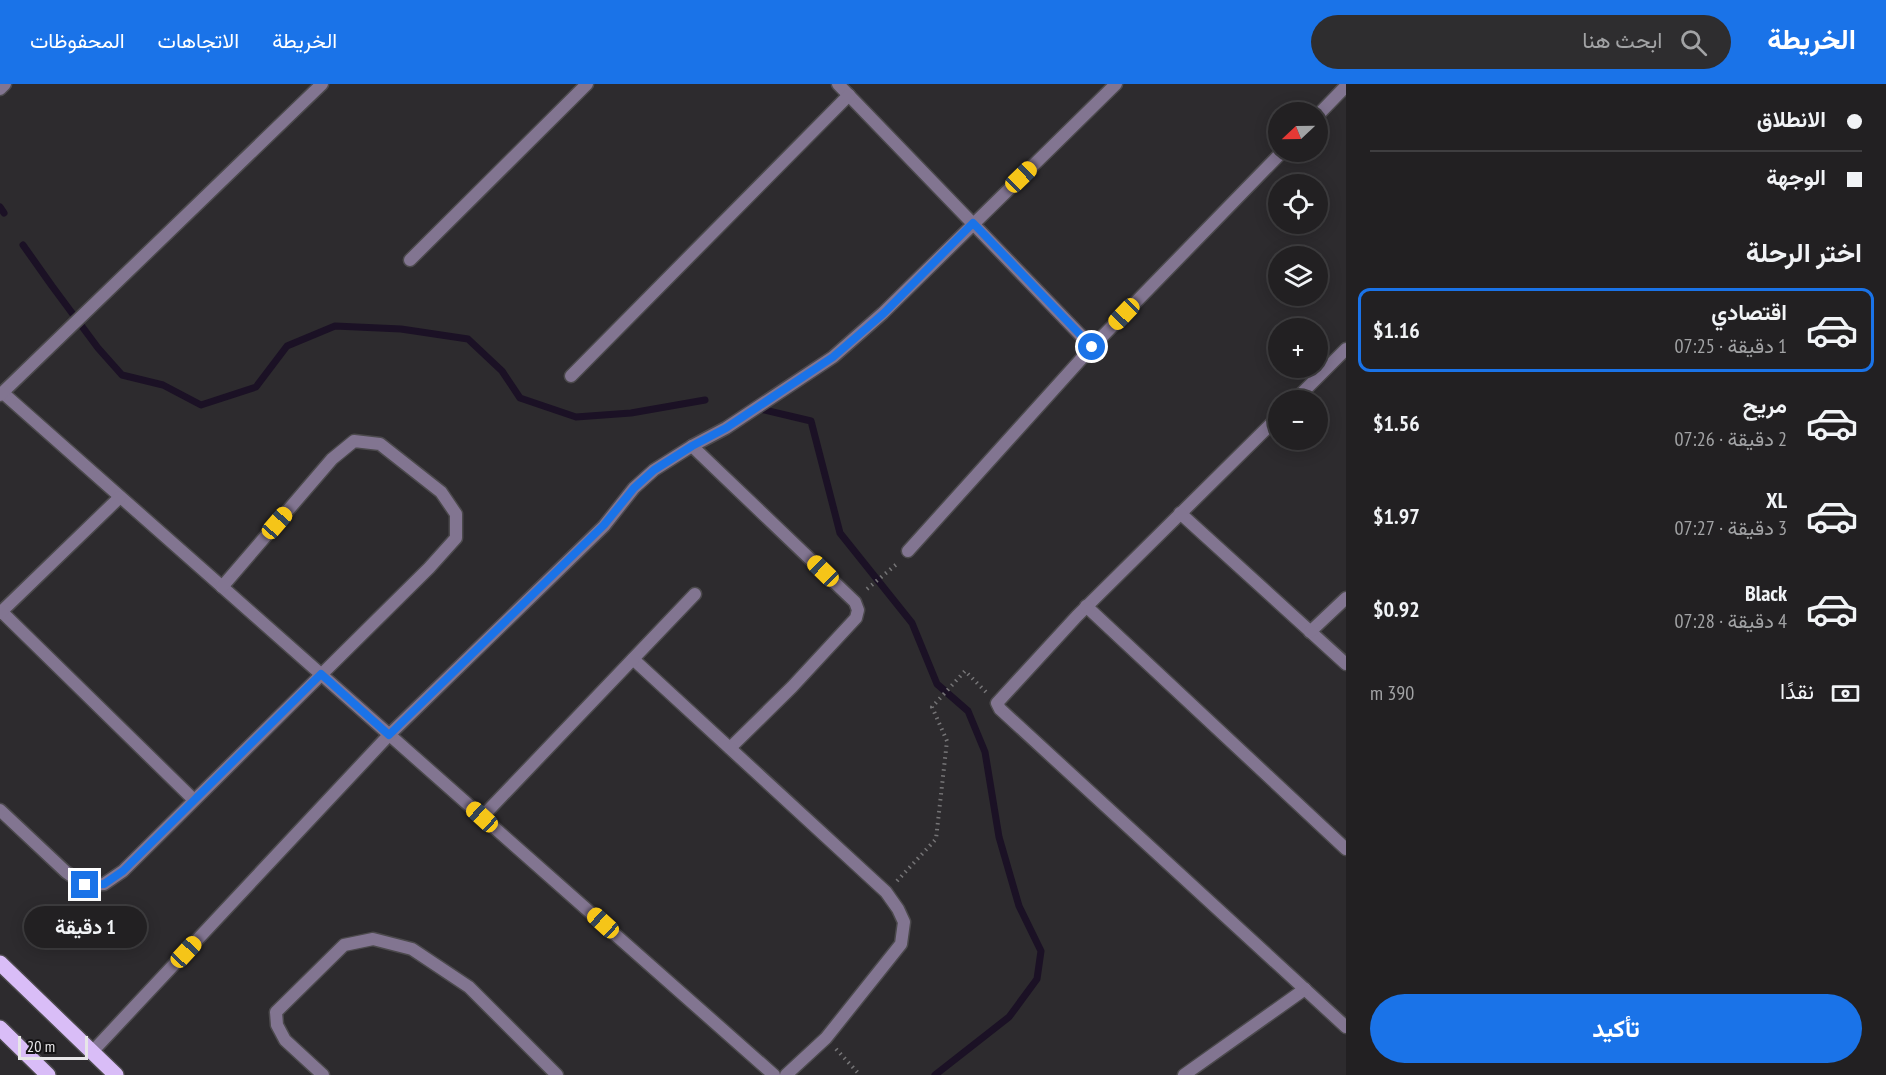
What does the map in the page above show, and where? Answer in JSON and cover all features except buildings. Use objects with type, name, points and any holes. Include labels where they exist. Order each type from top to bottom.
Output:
[{"type":"main road","points":[[0,963],[116,1075]]},
{"type":"main road","points":[[0,1028],[48,1075]]},
{"type":"street","points":[[0,88],[4,84]]},
{"type":"street","points":[[322,84],[1,394],[774,1075]]},
{"type":"street","points":[[410,260],[587,84]]},
{"type":"street","points":[[839,84],[1092,347]]},
{"type":"street","points":[[92,1052],[389,735],[604,525],[634,488],[654,470],[726,428],[833,357],[884,313],[1116,84]]},
{"type":"street","points":[[1328,105],[1346,86]]},
{"type":"street","points":[[570,376],[849,95]]},
{"type":"street","points":[[908,551],[1092,347],[1272,162]]},
{"type":"street","points":[[1305,390],[1346,349]]},
{"type":"street","points":[[1268,427],[1086,606],[997,703],[1000,709],[1346,1027]]},
{"type":"street","points":[[0,810],[66,872],[85,885],[104,884],[123,871],[429,568],[456,538],[456,514],[441,492],[380,444],[354,441],[332,459],[222,587]]},
{"type":"street","points":[[692,446],[855,602],[858,610],[848,627],[730,748]]},
{"type":"street","points":[[120,497],[1,612],[194,800]]},
{"type":"street","points":[[1180,513],[1346,664]]},
{"type":"street","points":[[482,817],[694,594]]},
{"type":"street","points":[[1310,632],[1346,598]]},
{"type":"street","points":[[1086,606],[1346,849]]},
{"type":"street","points":[[633,658],[886,892],[904,922],[901,944],[826,1038],[786,1075]]},
{"type":"street","points":[[323,1075],[285,1040],[277,1025],[276,1012],[344,945],[373,939],[412,949],[469,987],[557,1075]]},
{"type":"street","points":[[1184,1075],[1305,989]]},
{"type":"path","points":[[865,591],[895,565]]},
{"type":"path","points":[[886,892],[936,839],[947,741],[932,707],[965,671],[997,703]]},
{"type":"path","points":[[826,1038],[860,1075]]},
{"type":"waterway","points":[[0,207],[4,213]]},
{"type":"waterway","points":[[23,245],[98,348],[122,375],[163,385],[201,405],[256,387],[287,346],[335,326],[401,329],[468,339],[502,371],[520,398],[576,417],[631,413],[705,400]]},
{"type":"waterway","points":[[756,408],[811,421],[840,533],[912,623],[937,684],[968,711],[985,752],[999,837],[1019,906],[1041,951],[1037,979],[1009,1017],[935,1075]]},
{"type":"route","points":[[85,885],[104,884],[123,871],[321,674],[389,735],[604,525],[634,488],[654,470],[726,428],[833,357],[884,313],[973,223],[1092,347]]}]
